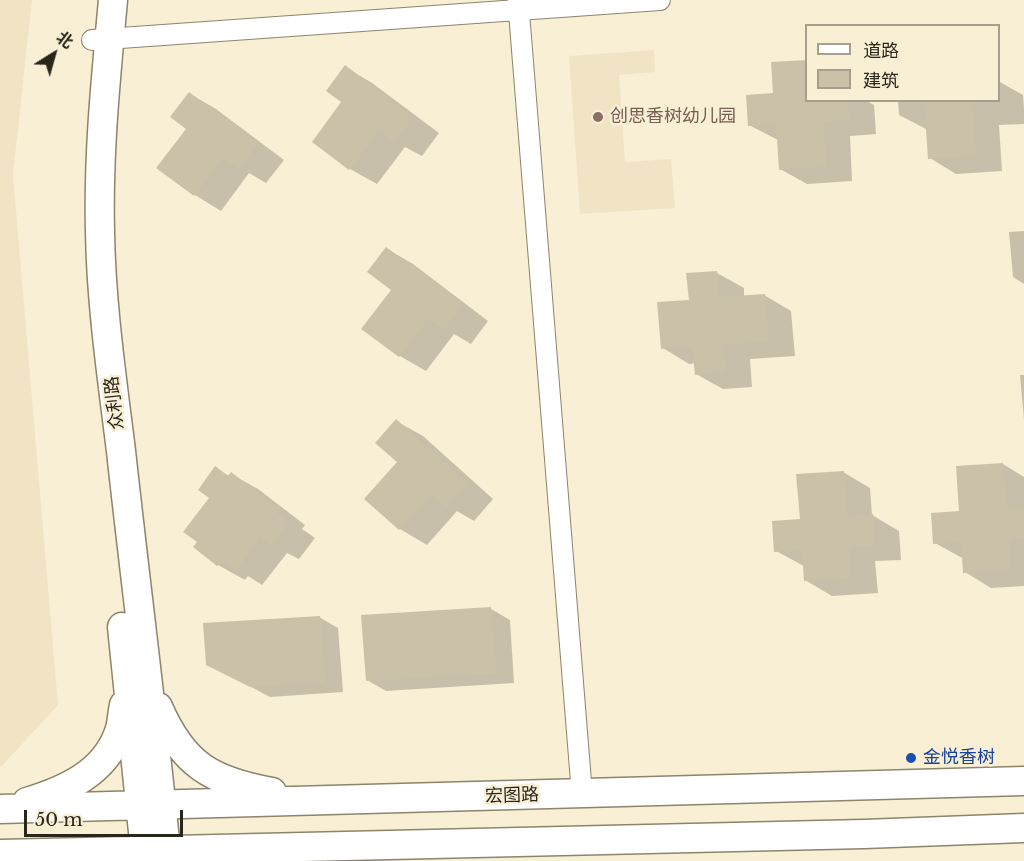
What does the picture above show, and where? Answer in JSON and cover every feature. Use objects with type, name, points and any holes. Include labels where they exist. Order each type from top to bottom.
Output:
[{"type":"main road","name":"众利路","points":[[94,0],[100,39]]},
{"type":"main road","name":"众利路","points":[[113,0],[100,39],[87,128],[86,277],[138,684],[156,856]]},
{"type":"main road","points":[[138,684],[168,732],[185,754],[210,773],[247,788],[315,801]]},
{"type":"main road","points":[[0,809],[49,795],[78,781],[105,760],[138,684]]},
{"type":"main road","name":"宏图路","points":[[0,809],[1024,781]]},
{"type":"main road","points":[[1,854],[156,856],[310,847],[1024,828]]},
{"type":"main road","points":[[266,861],[310,847]]},
{"type":"main road","points":[[1,854],[32,861]]},
{"type":"street","points":[[100,39],[518,5],[660,0]]},
{"type":"street","points":[[518,5],[582,794]]},
{"type":"shaded area","points":[[0,0],[32,0],[13,175],[58,705],[2,766],[0,766]]},
{"type":"shaded area","name":"创思香树幼儿园","points":[[654,50],[655,72],[619,75],[625,162],[671,159],[675,208],[580,214],[569,56]]},
{"type":"building","points":[[805,60],[805,102],[848,102],[849,119],[823,121],[826,166],[779,170],[776,124],[748,126],[746,95],[773,93],[771,62]]},
{"type":"building","points":[[345,65],[413,117],[394,142],[379,131],[349,170],[312,142],[341,102],[326,91]]},
{"type":"building","points":[[189,92],[258,143],[239,169],[223,157],[194,196],[156,168],[186,129],[170,117]]},
{"type":"building","points":[[924,102],[972,102],[976,156],[928,159]]},
{"type":"building","points":[[386,247],[463,304],[444,330],[428,318],[399,357],[361,329],[391,290],[367,272]]},
{"type":"building","points":[[717,271],[719,297],[765,294],[769,341],[723,345],[726,372],[695,375],[692,347],[661,349],[657,302],[689,300],[686,273]]},
{"type":"building","points":[[396,419],[467,483],[446,507],[432,494],[399,530],[364,499],[397,462],[375,443]]},
{"type":"building","points":[[1003,463],[1007,508],[1024,507],[1024,538],[1009,539],[1011,570],[963,573],[961,542],[933,544],[931,513],[959,511],[956,466]]},
{"type":"building","points":[[215,466],[228,476],[231,472],[279,509],[276,513],[289,522],[271,545],[260,537],[235,571],[222,560],[217,566],[193,547],[197,542],[183,532],[209,498],[198,490]]},
{"type":"building","points":[[844,471],[847,516],[873,514],[875,545],[849,547],[851,578],[804,581],[802,550],[774,552],[772,521],[800,519],[796,474]]},
{"type":"building","points":[[491,607],[496,673],[366,681],[361,615]]},
{"type":"building","points":[[320,616],[325,682],[250,687],[206,665],[203,623]]},
{"type":"place","name":"创思香树幼儿园","points":[[598,117]]},
{"type":"place","name":"金悦香树","points":[[911,758]]}]
